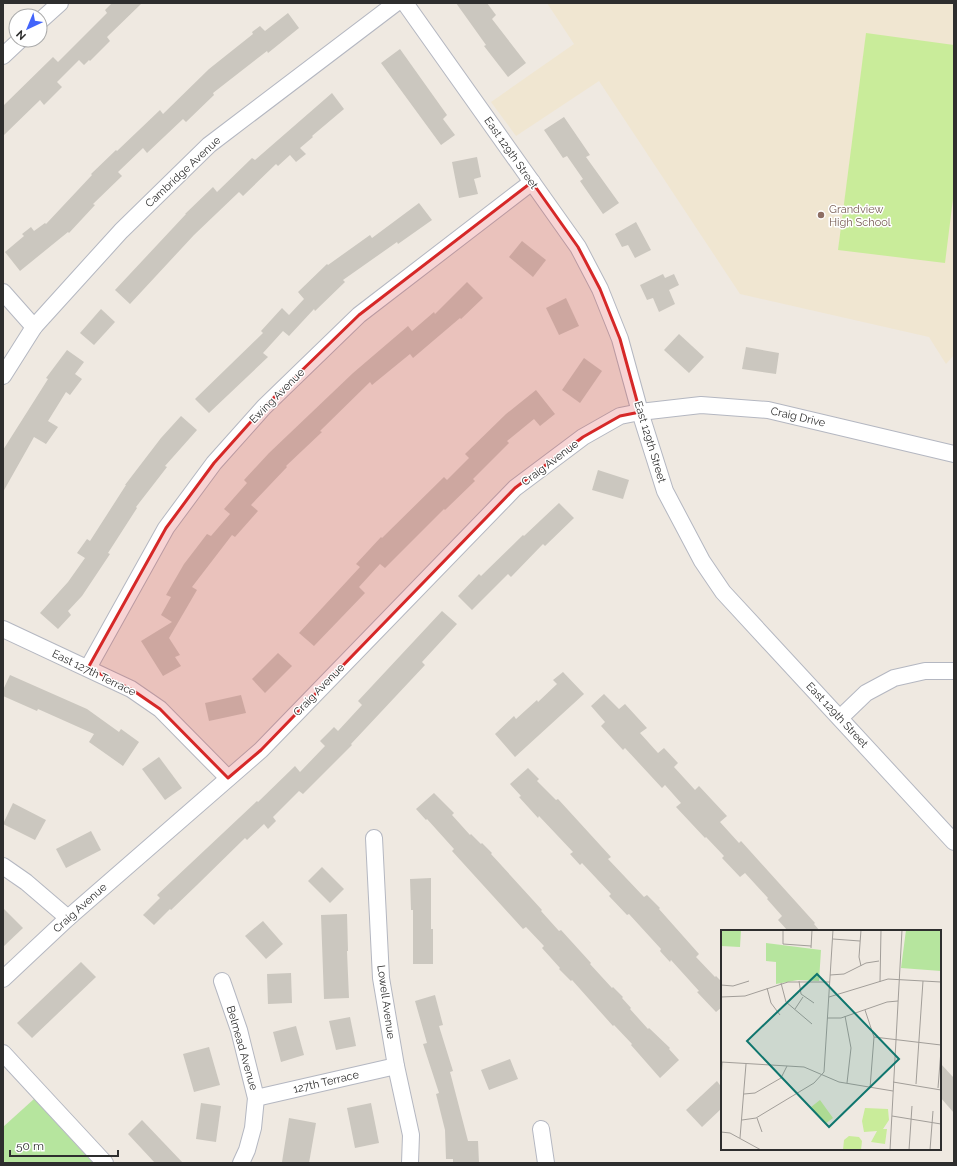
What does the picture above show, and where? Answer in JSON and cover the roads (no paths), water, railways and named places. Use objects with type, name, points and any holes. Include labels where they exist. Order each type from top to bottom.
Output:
[{"type":"street","points":[[48,14],[60,3]]},
{"type":"street","name":"Cambridge Avenue","points":[[3,376],[34,327],[121,231],[209,145],[396,3]]},
{"type":"street","name":"East 129th Street","points":[[405,3],[578,248],[600,289],[620,339],[640,412],[665,491],[702,561],[723,592],[954,842]]},
{"type":"street","points":[[3,56],[12,48]]},
{"type":"street","name":"Ewing Avenue","points":[[88,668],[166,528],[214,464],[264,406],[359,316],[532,182]]},
{"type":"street","points":[[3,292],[34,327]]},
{"type":"street","name":"Craig Drive","points":[[640,412],[701,404],[768,410],[954,454]]},
{"type":"street","name":"Craig Avenue","points":[[3,979],[68,918],[261,750],[515,488],[583,437],[620,416],[640,412]]},
{"type":"street","name":"East 127th Terrace","points":[[3,629],[131,689],[160,709],[228,778]]},
{"type":"street","points":[[840,718],[866,693],[894,678],[926,671],[954,672]]},
{"type":"street","name":"Lowell Avenue","points":[[374,838],[381,978],[396,1066],[411,1135],[410,1163]]},
{"type":"street","points":[[3,866],[26,882],[68,918]]},
{"type":"street","name":"Belmead Avenue","points":[[222,981],[239,1030],[256,1098],[253,1128],[247,1150],[241,1163]]},
{"type":"street","points":[[3,1053],[105,1163]]},
{"type":"street","name":"127th Terrace","points":[[256,1098],[396,1066]]},
{"type":"street","points":[[541,1129],[547,1160],[546,1163]]},
{"type":"place","name":"Grandview High School","points":[[821,215]]}]
